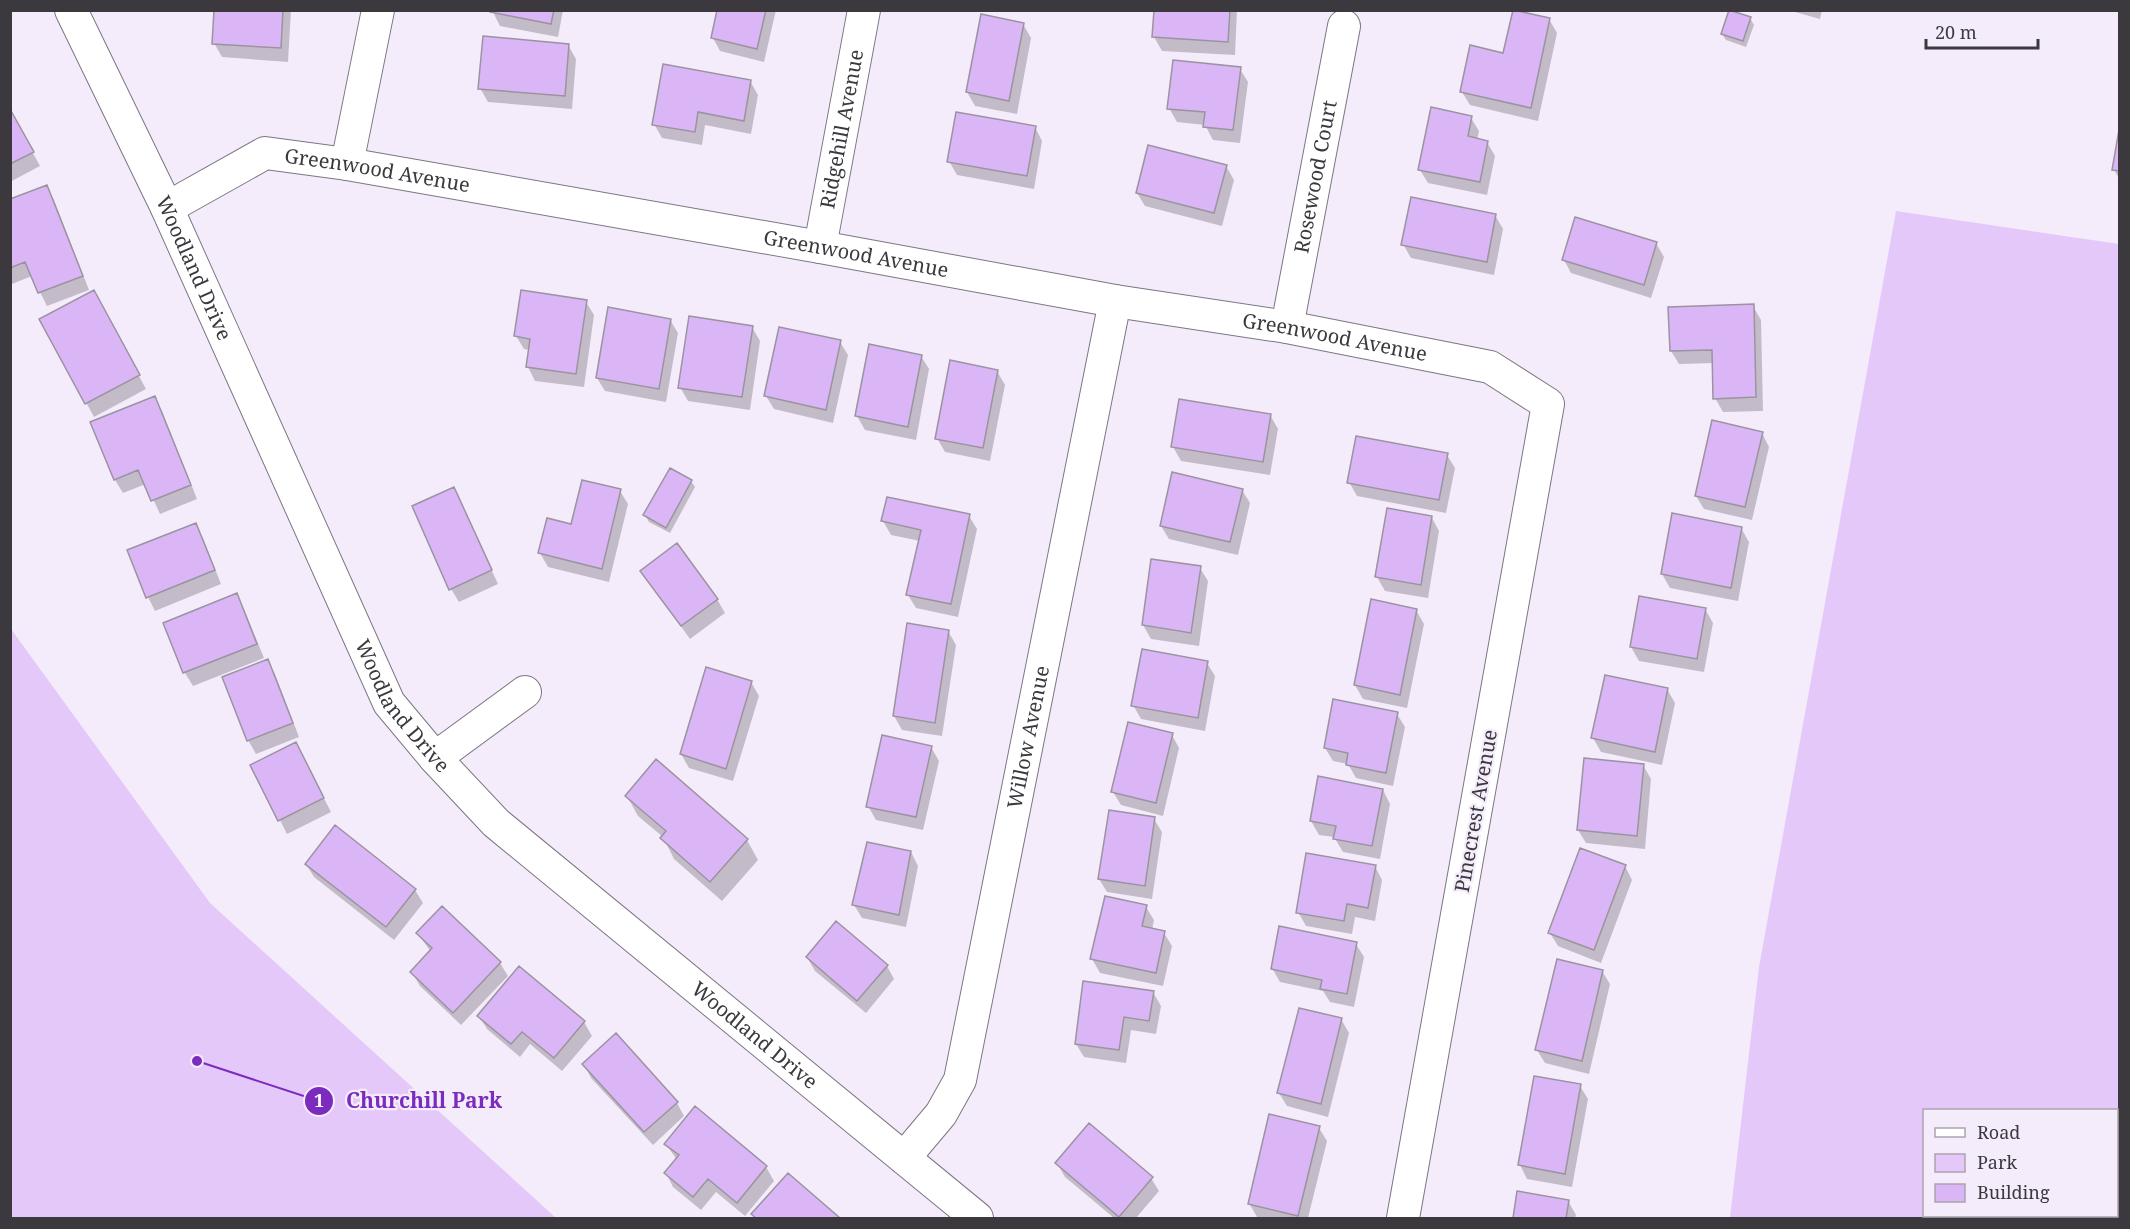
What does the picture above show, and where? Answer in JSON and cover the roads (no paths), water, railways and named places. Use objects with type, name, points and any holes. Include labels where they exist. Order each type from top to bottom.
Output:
[{"type":"street","name":"Woodland Drive","points":[[71,10],[167,208],[389,703],[435,758],[496,823],[977,1218]]},
{"type":"street","points":[[347,164],[378,10]]},
{"type":"street","name":"Ridgehill Avenue","points":[[820,247],[864,10]]},
{"type":"street","name":"Rosewood Court","points":[[1287,327],[1344,26]]},
{"type":"street","name":"Greenwood Avenue","points":[[167,208],[264,153],[347,164],[1114,301],[1287,327],[1491,367],[1548,404]]},
{"type":"street","name":"Willow Avenue","points":[[904,1158],[941,1114],[960,1080],[1114,301]]},
{"type":"street","name":"Pinecrest Avenue","points":[[1403,1218],[1548,404]]},
{"type":"street","points":[[435,758],[525,692]]},
{"type":"place","name":"Churchill Park","points":[[197,1061]]}]
